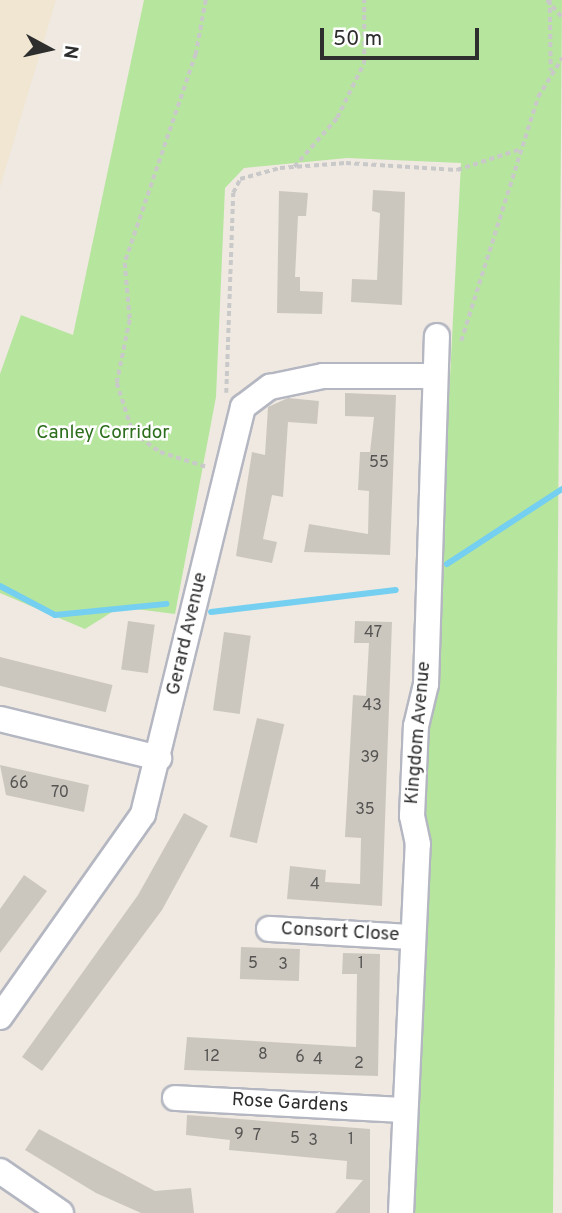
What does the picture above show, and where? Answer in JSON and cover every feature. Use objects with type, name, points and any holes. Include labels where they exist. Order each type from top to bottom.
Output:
[{"type":"street","name":"Gerard Avenue","points":[[0,1017],[143,814],[159,758],[223,471],[236,424],[257,394],[287,383],[363,372],[436,357]]},
{"type":"street","name":"Kingdom Avenue","points":[[401,1213],[418,844],[412,803],[416,726],[426,684],[436,357]]},
{"type":"street","points":[[0,719],[159,758]]},
{"type":"street","name":"Consort Close","points":[[269,929],[412,937]]},
{"type":"street","name":"Rose Gardens","points":[[175,1098],[405,1110]]},
{"type":"street","points":[[0,1171],[61,1213]]},
{"type":"path","points":[[206,0],[189,79],[125,263],[130,320],[117,383],[132,433],[160,453],[223,471]]},
{"type":"path","points":[[294,167],[337,118],[364,64],[364,0]]},
{"type":"path","points":[[549,1],[562,17]]},
{"type":"path","points":[[549,1],[551,73]]},
{"type":"path","points":[[436,357],[446,359],[465,336],[521,149],[551,73],[562,58]]},
{"type":"path","points":[[236,424],[225,391],[233,193],[240,179],[258,171],[294,167],[457,170],[521,149]]},
{"type":"shaded area","points":[[0,0],[56,0],[0,187]]},
{"type":"green space","name":"Canley Corridor","points":[[144,0],[562,0],[553,1213],[414,1213],[426,728],[433,708],[461,163],[347,158],[244,168],[225,188],[216,397],[175,614],[120,607],[85,629],[0,593],[0,374],[21,315],[73,335]]},
{"type":"building","points":[[373,190],[405,192],[402,305],[351,302],[352,279],[377,280],[380,213],[372,211]]},
{"type":"building","points":[[279,191],[308,193],[306,216],[298,216],[295,277],[300,277],[300,291],[323,292],[322,314],[277,313]]},
{"type":"building","points":[[345,393],[396,395],[390,555],[304,552],[309,524],[368,534],[369,491],[358,490],[360,452],[370,452],[374,417],[345,416]]},
{"type":"building","points":[[288,398],[319,401],[317,424],[288,422],[283,497],[272,495],[263,539],[277,542],[272,563],[236,556],[252,452],[265,455],[268,407]]},
{"type":"building","points":[[128,621],[155,625],[148,673],[121,670]]},
{"type":"building","points":[[355,621],[392,622],[382,906],[287,899],[290,866],[326,870],[325,882],[360,884],[361,838],[345,837],[353,695],[366,696],[369,643],[354,643]]},
{"type":"building","points":[[224,632],[251,636],[240,714],[213,710]]},
{"type":"building","points":[[0,657],[113,685],[106,712],[0,686]]},
{"type":"building","points":[[257,718],[284,724],[257,843],[230,837]]},
{"type":"building","points":[[0,765],[89,785],[84,812],[6,795]]},
{"type":"building","points":[[184,813],[208,826],[162,910],[42,1071],[22,1057],[138,895]]},
{"type":"building","points":[[24,875],[47,891],[0,953],[0,909]]},
{"type":"building","points":[[241,947],[300,949],[299,981],[240,979]]},
{"type":"building","points":[[343,953],[380,954],[378,1076],[184,1070],[187,1037],[356,1047],[357,974],[342,974]]},
{"type":"building","points":[[187,1115],[370,1129],[370,1213],[335,1213],[363,1180],[346,1179],[347,1161],[229,1150],[230,1140],[186,1135]]},
{"type":"building","points":[[39,1129],[155,1191],[191,1188],[194,1213],[141,1213],[96,1193],[25,1150]]},
{"type":"waterway","points":[[447,564],[562,489]]},
{"type":"waterway","points":[[0,586],[55,615],[166,604]]},
{"type":"waterway","points":[[211,612],[396,590]]}]
